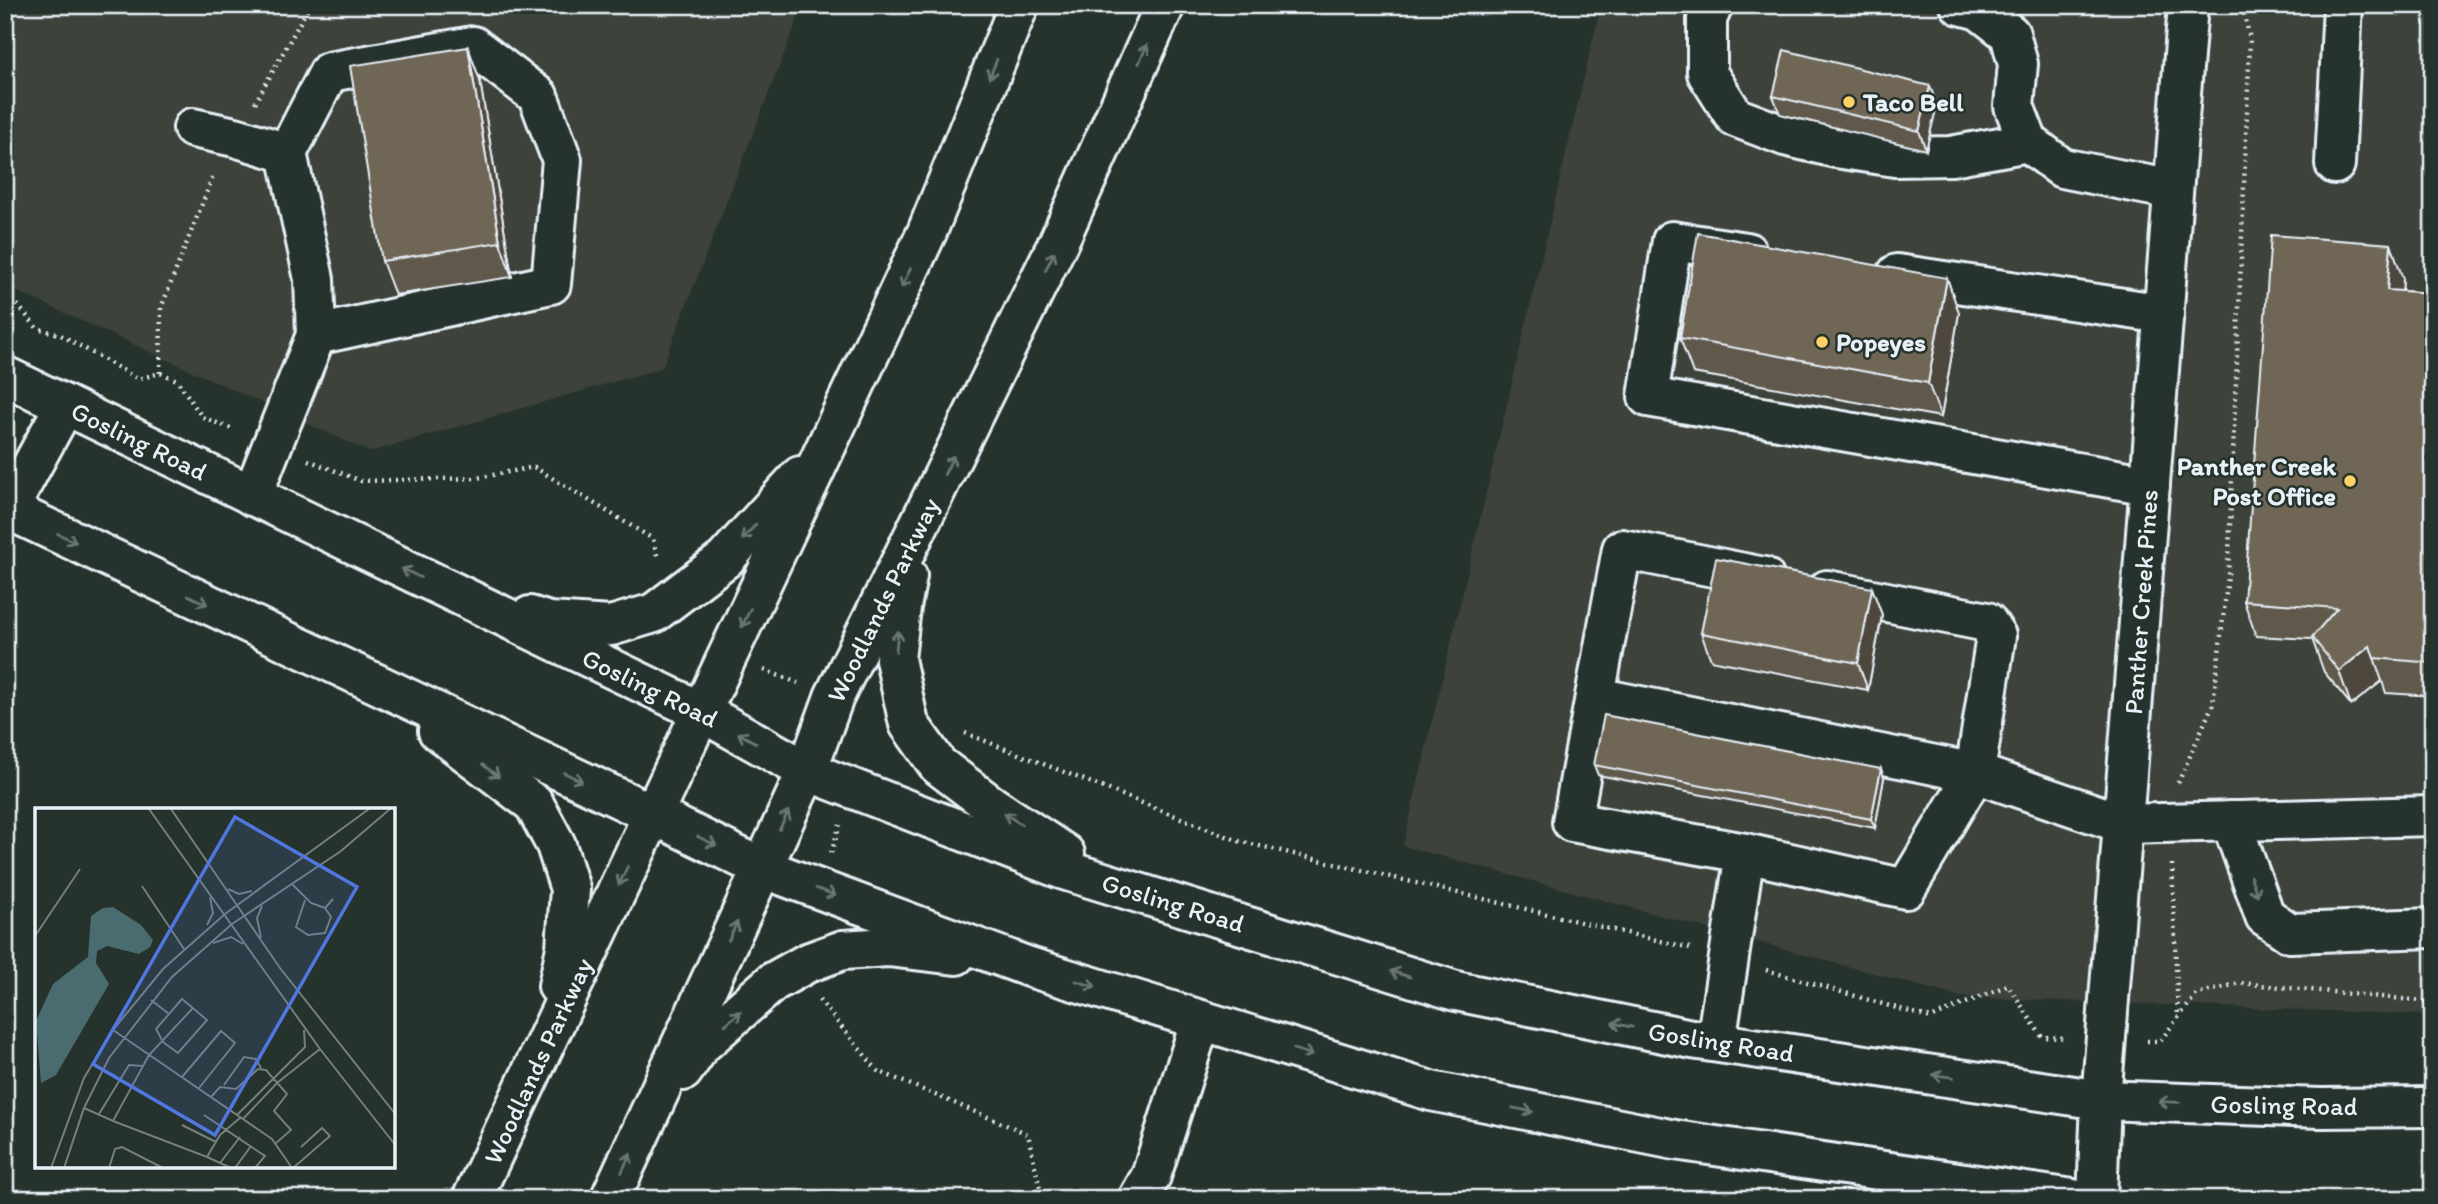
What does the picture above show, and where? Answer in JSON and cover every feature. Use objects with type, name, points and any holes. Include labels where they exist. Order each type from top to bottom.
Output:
[{"type":"main road","name":"Woodlands Parkway","points":[[472,1199],[927,232],[1019,5]]},
{"type":"main road","name":"Woodlands Parkway","points":[[610,1199],[807,771],[834,696],[1058,243],[1165,5]]},
{"type":"main road","points":[[1713,5],[1707,19],[1707,73],[1735,117],[1785,136],[1836,148],[1895,157],[1951,156],[2028,142]]},
{"type":"main road","points":[[1960,5],[1979,10],[2010,34],[2018,64],[2014,106],[2028,142],[2063,168],[2173,190]]},
{"type":"main road","name":"Panther Creek Pines","points":[[2097,1199],[2101,1100],[2188,5]]},
{"type":"main road","points":[[2335,164],[2343,5]]},
{"type":"main road","points":[[252,496],[316,335],[314,279],[287,153],[329,72],[473,46],[538,96],[562,160],[551,284],[316,335]]},
{"type":"main road","points":[[192,128],[236,137],[287,153]]},
{"type":"main road","points":[[1781,257],[1672,241],[1648,397],[2150,485]]},
{"type":"main road","points":[[1863,269],[2164,314]]},
{"type":"main road","name":"Gosling Road","points":[[5,376],[700,711],[807,771],[1061,869],[1456,991],[1716,1042],[2101,1100],[2321,1108],[2433,1107]]},
{"type":"main road","points":[[65,405],[7,509],[762,868],[1029,967],[1445,1094],[1675,1140],[2073,1199]]},
{"type":"main road","points":[[455,594],[550,622],[611,626],[654,613],[725,559],[827,445]]},
{"type":"main road","points":[[918,526],[901,607],[895,659],[909,724],[938,765],[992,806],[1111,884]]},
{"type":"main road","points":[[1622,549],[1987,622],[1996,636],[1975,773],[1906,889],[1745,853],[1572,822],[1595,697],[1622,549]]},
{"type":"main road","points":[[378,685],[534,804],[556,845],[570,889],[566,948],[547,1042]]},
{"type":"main road","points":[[1595,697],[1975,773],[2124,824],[2433,816]]},
{"type":"main road","points":[[2231,821],[2265,916],[2290,933],[2433,928]]},
{"type":"main road","points":[[1716,1042],[1745,853]]},
{"type":"main road","points":[[643,1127],[701,1045],[773,982],[807,963],[844,950],[888,947],[1029,967]]},
{"type":"main road","points":[[1138,1199],[1151,1177],[1201,1020]]},
{"type":"path","points":[[160,373],[161,308],[213,177],[307,10],[313,5]]},
{"type":"path","points":[[2178,1017],[2171,862],[2173,793],[2213,704],[2228,576],[2250,39],[2242,5]]},
{"type":"path","points":[[5,298],[15,302],[37,328],[61,335],[138,379],[160,373],[177,380],[202,417],[361,481],[477,478],[534,467],[653,539],[670,602]]},
{"type":"path","points":[[728,656],[834,696]]},
{"type":"path","points":[[909,724],[968,734],[1239,841],[1685,946],[1931,1018],[2008,985],[2042,1037],[2106,1041],[2160,1041],[2197,994],[2240,983],[2433,1002]]},
{"type":"shaded area","points":[[5,5],[803,5],[662,368],[370,452],[5,286]]},
{"type":"shaded area","points":[[1601,5],[2433,5],[2433,1015],[1961,997],[1403,846]]},
{"type":"building","points":[[468,47],[500,242],[382,261],[350,66]]},
{"type":"building","points":[[1784,50],[1930,86],[1919,131],[1773,96]]},
{"type":"building","points":[[1698,233],[1947,278],[1928,383],[1680,338]]},
{"type":"building","name":"Panther Creek Post Office","points":[[2271,235],[2391,244],[2387,290],[2433,293],[2433,663],[2374,658],[2370,646],[2339,671],[2312,637],[2337,608],[2244,601]]},
{"type":"building","points":[[1716,558],[1872,588],[1858,663],[1701,633]]},
{"type":"building","points":[[1604,715],[1881,769],[1871,819],[1594,765]]},
{"type":"place","name":"Taco Bell","points":[[1849,102]]},
{"type":"place","name":"Popeyes","points":[[1822,342]]},
{"type":"place","name":"Panther Creek Post Office","points":[[2350,481]]}]
